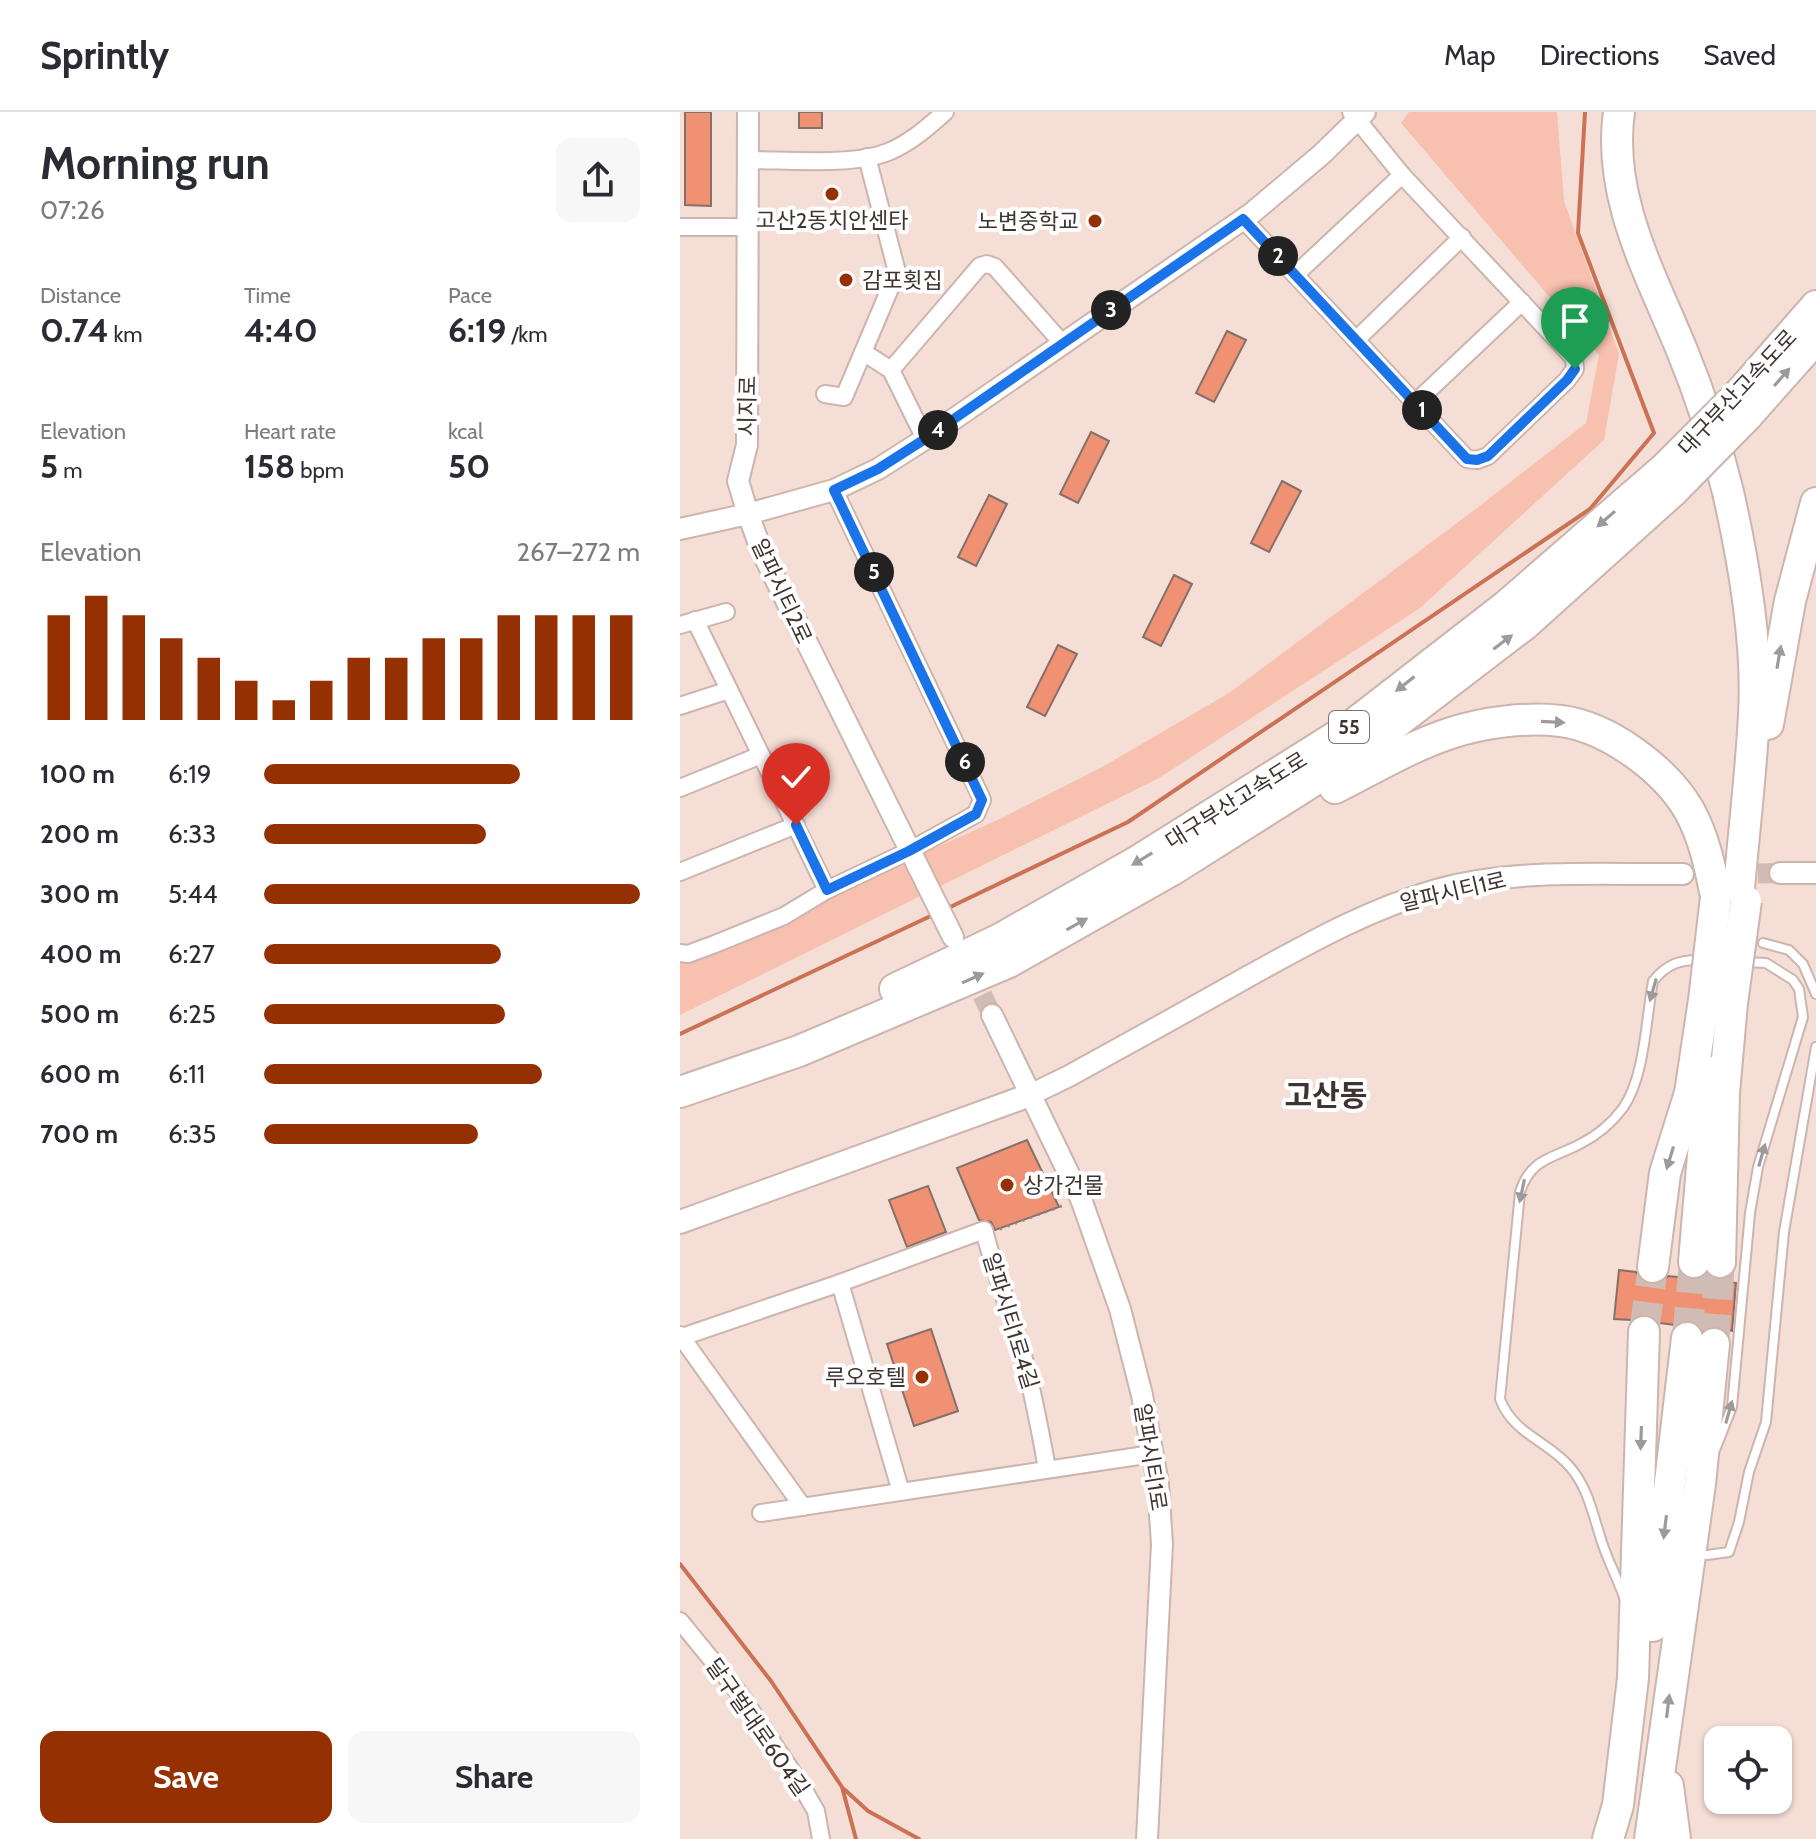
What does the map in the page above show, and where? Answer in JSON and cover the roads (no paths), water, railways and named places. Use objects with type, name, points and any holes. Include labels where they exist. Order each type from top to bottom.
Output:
[{"type":"highway","points":[[1610,112],[1607,165],[1616,213],[1630,257],[1679,379],[1709,477],[1723,542],[1741,713],[1731,900]]},
{"type":"highway","points":[[1619,112],[1617,157],[1624,202],[1643,261],[1682,351],[1709,425],[1728,492],[1750,631],[1755,711],[1717,1002],[1665,1173],[1653,1267]]},
{"type":"highway","points":[[1771,357],[1816,279]]},
{"type":"highway","name":"대구부산고속도로","points":[[1744,405],[1771,357],[1816,306]]},
{"type":"highway","name":"대구부산고속도로","points":[[680,1092],[799,1051],[1009,962],[1172,870],[1354,755],[1524,625],[1744,405],[1816,338]]},
{"type":"highway","name":"대구부산고속도로","points":[[680,1070],[777,1038],[931,974],[1138,861],[1345,731],[1669,480]]},
{"type":"highway","points":[[1731,900],[1790,601],[1816,503]]},
{"type":"highway","points":[[1172,870],[1438,738],[1500,723],[1561,721],[1623,745],[1671,786],[1696,825],[1710,864],[1731,900]]},
{"type":"highway","points":[[1707,1262],[1724,1093],[1717,1002]]},
{"type":"highway","points":[[1608,1839],[1618,1805],[1635,1639],[1644,1332]]},
{"type":"highway","points":[[1628,1839],[1701,1341],[1700,1484],[1650,1839]]},
{"type":"highway","points":[[1664,1745],[1675,1839]]},
{"type":"main road","name":"알파시티1로","points":[[680,1222],[1030,1095]]},
{"type":"street","name":"시지로","points":[[748,112],[747,445],[738,481],[748,514]]},
{"type":"street","points":[[749,160],[829,160],[884,154],[908,142],[945,112]]},
{"type":"street","points":[[1243,219],[1467,459],[1477,460],[1488,456],[1567,380],[1575,369],[1574,358],[1402,175],[1358,115]]},
{"type":"street","name":"알파시티2로","points":[[953,937],[762,552],[748,514],[834,490],[878,469],[925,439],[1243,219],[1322,154],[1358,115]]},
{"type":"street","points":[[825,394],[844,397],[897,272],[867,157]]},
{"type":"street","points":[[1295,275],[1402,175]]},
{"type":"street","points":[[680,227],[749,227]]},
{"type":"street","points":[[1356,340],[1462,237]]},
{"type":"street","points":[[891,370],[980,266],[987,264],[995,267],[1063,344]]},
{"type":"street","points":[[1415,403],[1522,302]]},
{"type":"street","points":[[863,352],[891,370],[925,439]]},
{"type":"street","points":[[680,953],[688,954],[784,916],[827,890],[909,851],[976,814],[982,800],[834,490]]},
{"type":"street","points":[[680,529],[748,514]]},
{"type":"street","points":[[726,612],[688,623],[729,690],[827,890]]},
{"type":"street","points":[[680,706],[729,690]]},
{"type":"street","points":[[680,788],[761,755]]},
{"type":"street","points":[[680,872],[796,825]]},
{"type":"street","points":[[1780,873],[1816,873]]},
{"type":"street","name":"알파시티1로","points":[[1147,1839],[1162,1544],[1158,1484],[1142,1395],[1120,1309],[1081,1199],[1030,1095],[1324,935],[1393,904],[1438,889],[1490,879],[1683,874]]},
{"type":"street","points":[[992,1015],[1030,1095]]},
{"type":"street","name":"알파시티1로4길","points":[[803,1507],[681,1336],[840,1283],[984,1230],[996,1277],[1021,1348],[1047,1469]]},
{"type":"street","points":[[840,1283],[901,1492]]},
{"type":"street","points":[[761,1513],[1152,1454]]},
{"type":"street","name":"달구벌대로604길","points":[[680,1621],[739,1693],[801,1785],[816,1811],[821,1839]]},
{"type":"lane","points":[[1763,943],[1789,950],[1803,964],[1816,994]]},
{"type":"lane","points":[[1635,1639],[1624,1597],[1589,1500],[1577,1478],[1570,1466],[1511,1420],[1500,1399],[1520,1192],[1525,1176],[1535,1166],[1601,1131],[1632,1094],[1653,981],[1663,969],[1673,963],[1692,960],[1766,963],[1784,972],[1799,989],[1803,1017],[1758,1167],[1750,1213],[1732,1407],[1700,1484]]},
{"type":"lane","points":[[1707,1555],[1729,1552],[1739,1522],[1749,1472],[1766,1422],[1784,1232],[1816,1047]]},
{"type":"waterway","points":[[946,909],[1128,822],[1590,509],[1654,433],[1578,233],[1585,112]]},
{"type":"waterway","points":[[680,1034],[935,914]]},
{"type":"waterway","points":[[680,1564],[771,1681],[842,1787],[856,1839]]},
{"type":"waterway","points":[[844,1789],[868,1811],[919,1839]]},
{"type":"tunnel","points":[[1728,874],[1780,873]]},
{"type":"tunnel","points":[[969,968],[992,1015]]},
{"type":"tunnel","points":[[1687,1338],[1694,1262]]},
{"type":"tunnel","points":[[1714,1344],[1720,1262]]},
{"type":"tunnel","points":[[1644,1332],[1653,1267]]},
{"type":"place","name":"고산2동치안센타","points":[[832,194]]},
{"type":"place","name":"노변중학교","points":[[1095,221]]},
{"type":"place","name":"감포횟집","points":[[846,280]]},
{"type":"place","name":"상가건물","points":[[1007,1185]]},
{"type":"place","name":"루오호텔","points":[[922,1377]]},
{"type":"district","name":"고산동","points":[[1326,1096]]}]
